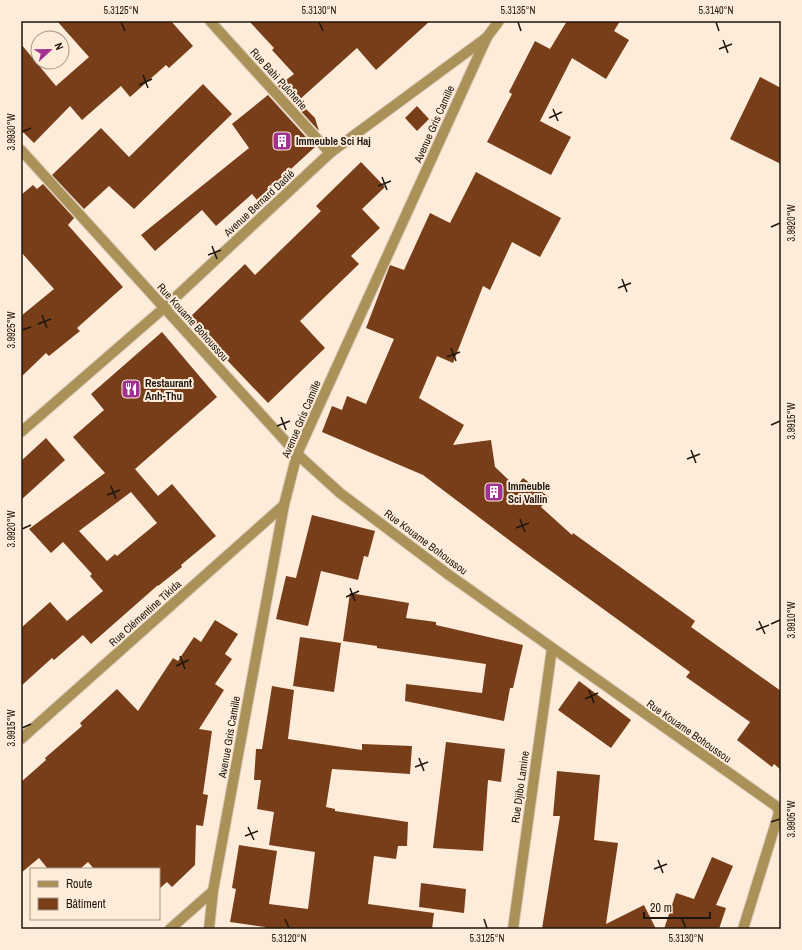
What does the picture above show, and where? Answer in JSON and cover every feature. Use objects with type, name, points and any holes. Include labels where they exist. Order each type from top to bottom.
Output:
[{"type":"street","name":"Rue Bahi Pulcherie","points":[[210,21],[330,153]]},
{"type":"street","name":"Avenue Gris Camille","points":[[209,929],[214,891],[284,505],[297,454],[487,37],[499,21]]},
{"type":"street","name":"Avenue Bernard Dadié","points":[[21,432],[164,308],[330,153],[487,37]]},
{"type":"street","name":"Rue Kouame Bohoussou","points":[[21,150],[297,454],[340,493],[449,575],[776,806],[779,811],[778,816],[742,929]]},
{"type":"street","name":"Rue Clémentine Tikida","points":[[21,739],[284,505]]},
{"type":"street","name":"Rue Djibo Lamine","points":[[513,929],[552,648]]},
{"type":"street","points":[[170,929],[214,891]]},
{"type":"building","points":[[57,21],[171,21],[193,46],[169,68],[166,65],[130,97],[121,86],[82,120],[70,106],[34,143],[21,130],[21,44],[30,55],[30,70],[43,70],[56,86],[89,57],[70,36],[70,30],[65,30]]},
{"type":"building","points":[[249,21],[430,21],[376,70],[357,48],[298,101],[315,118],[319,131],[278,86],[294,74],[272,50],[274,48]]},
{"type":"building","points":[[567,21],[620,21],[614,31],[629,40],[606,79],[572,58],[540,121],[571,137],[551,175],[487,142],[512,94],[509,92],[535,41],[550,49]]},
{"type":"building","points":[[760,77],[781,88],[781,164],[730,139]]},
{"type":"building","points":[[203,84],[232,114],[134,209],[109,186],[84,209],[52,175],[101,128],[129,157]]},
{"type":"building","points":[[268,95],[315,147],[257,200],[252,194],[216,226],[202,210],[155,251],[141,235],[249,148],[232,124]]},
{"type":"building","points":[[417,106],[429,119],[417,131],[405,118]]},
{"type":"building","points":[[361,162],[385,187],[362,209],[380,228],[351,256],[359,264],[300,321],[325,348],[268,403],[188,319],[245,264],[255,275],[321,211],[316,206]]},
{"type":"building","points":[[476,172],[561,218],[540,257],[512,242],[490,290],[483,286],[453,363],[437,356],[419,398],[464,425],[453,445],[491,440],[495,467],[516,487],[523,478],[549,497],[541,507],[572,535],[573,533],[695,621],[691,627],[781,691],[781,770],[774,764],[772,767],[737,740],[750,722],[686,677],[690,672],[533,558],[423,475],[322,432],[332,406],[342,410],[347,396],[366,404],[394,339],[366,328],[390,265],[404,270],[430,213],[450,223]]},
{"type":"building","points":[[43,184],[74,218],[68,225],[123,287],[77,328],[80,331],[49,356],[46,353],[21,377],[21,316],[54,289],[21,252],[21,195],[33,185],[37,189]]},
{"type":"building","points":[[162,332],[217,397],[135,469],[158,496],[172,484],[216,536],[181,565],[182,567],[158,585],[91,644],[83,635],[54,660],[52,658],[21,686],[21,628],[50,602],[67,621],[103,591],[90,576],[92,574],[63,542],[51,553],[29,529],[105,473],[73,437],[104,410],[91,394]],"holes":[[[131,492],[157,523],[117,556],[115,554],[107,561],[79,531]]]},
{"type":"building","points":[[46,438],[65,460],[21,500],[21,461]]},
{"type":"building","points":[[312,515],[375,531],[368,557],[364,556],[358,580],[321,571],[308,626],[276,619],[286,576],[296,578]]},
{"type":"building","points":[[350,593],[409,603],[406,618],[436,622],[436,625],[523,645],[513,688],[510,688],[504,721],[405,701],[406,684],[482,693],[486,664],[377,648],[377,646],[343,641]]},
{"type":"building","points":[[215,620],[238,634],[225,654],[232,659],[215,684],[224,690],[199,729],[212,731],[203,794],[208,795],[203,826],[196,825],[195,865],[172,887],[167,882],[160,888],[160,868],[93,868],[88,862],[81,868],[47,868],[39,858],[21,873],[21,782],[46,760],[45,758],[82,726],[80,723],[117,689],[138,711],[173,658],[178,661],[194,637],[201,642]]},
{"type":"building","points":[[300,637],[341,643],[334,692],[293,686]]},
{"type":"building","points":[[579,681],[631,720],[611,748],[558,710]]},
{"type":"building","points":[[272,686],[294,690],[288,739],[362,750],[362,744],[412,746],[410,774],[332,769],[326,807],[335,809],[335,811],[408,822],[407,846],[398,846],[396,859],[374,856],[368,904],[434,913],[432,929],[265,929],[265,927],[230,922],[236,889],[232,888],[239,845],[277,851],[269,904],[308,909],[315,852],[269,845],[274,812],[257,809],[261,780],[254,780],[256,749],[262,749]]},
{"type":"building","points":[[446,742],[505,749],[501,782],[488,780],[483,851],[433,848]]},
{"type":"building","points":[[557,771],[600,775],[594,840],[618,843],[606,924],[644,905],[656,929],[542,929],[560,816],[553,816]]},
{"type":"building","points":[[712,857],[733,866],[716,905],[726,908],[719,929],[664,929],[676,893],[694,899]]},
{"type":"building","points":[[421,883],[466,889],[464,913],[419,907]]},
{"type":"place","name":"Immeuble Sci Haj","points":[[282,141]]},
{"type":"place","name":"Restaurant Anh-Thu","points":[[131,389]]},
{"type":"place","name":"Immeuble Sci Vallin","points":[[494,492]]}]
